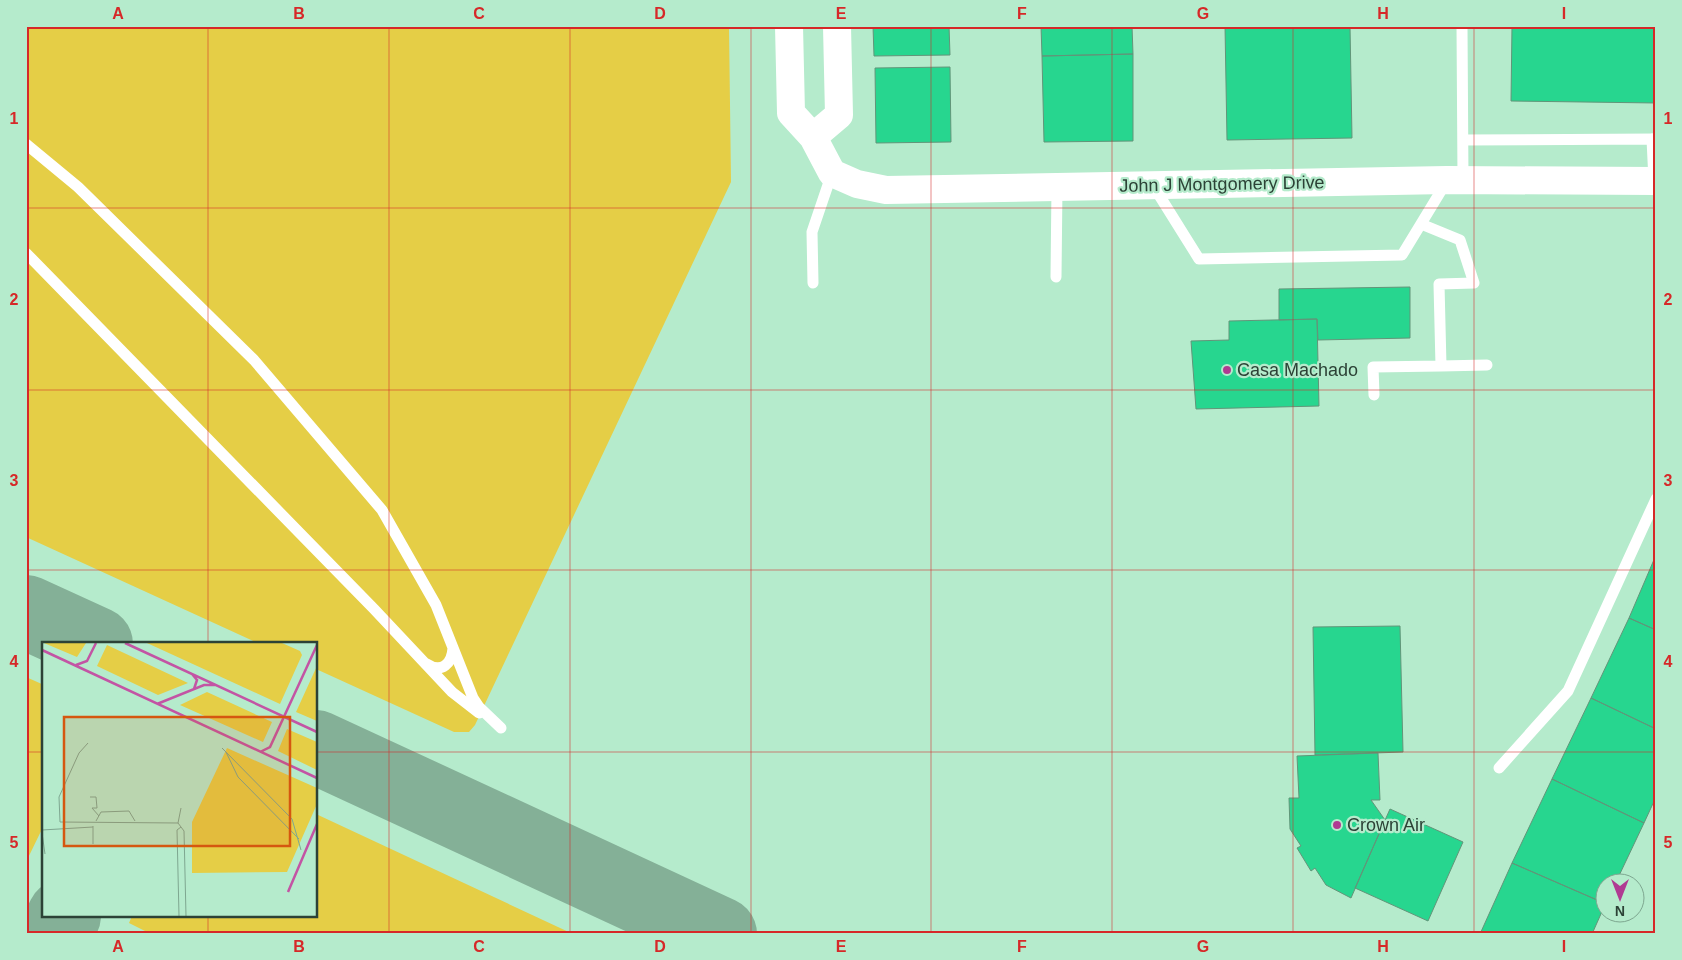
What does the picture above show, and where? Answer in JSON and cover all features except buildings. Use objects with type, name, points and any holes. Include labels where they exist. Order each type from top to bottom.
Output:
[{"type":"street","points":[[789,26],[791,113],[814,137],[832,173]]},
{"type":"street","points":[[814,137],[839,115],[838,26]]},
{"type":"street","name":"John J Montgomery Drive","points":[[832,173],[857,184],[886,190],[1455,180],[1655,181]]},
{"type":"lane","points":[[1153,186],[1199,259],[1402,255],[1421,224],[1455,180],[1463,140],[1462,26]]},
{"type":"lane","points":[[1463,140],[1654,139],[1655,181]]},
{"type":"lane","points":[[26,253],[452,692],[501,728],[479,707],[473,698],[436,605],[382,510],[254,360],[78,188],[28,146]]},
{"type":"lane","points":[[813,283],[812,232],[832,173]]},
{"type":"lane","points":[[1056,277],[1057,187]]},
{"type":"lane","points":[[1421,224],[1460,240],[1474,283],[1439,284],[1441,366]]},
{"type":"lane","points":[[1374,395],[1373,367],[1487,365]]},
{"type":"lane","points":[[1499,768],[1568,691],[1656,499]]},
{"type":"lane","points":[[426,664],[434,668],[447,665],[453,648]]},
{"type":"shaded area","points":[[26,26],[729,26],[731,182],[475,725],[469,732],[454,732],[318,670],[318,642],[256,642],[26,537]]},
{"type":"shaded area","points":[[26,677],[42,684],[42,829],[26,862]]},
{"type":"shaded area","points":[[318,815],[573,934],[151,934],[129,923],[131,918],[318,918]]},
{"type":"taxiway","points":[[26,612],[92,642]]},
{"type":"taxiway","points":[[318,748],[720,934]]},
{"type":"taxiway","points":[[55,934],[63,918]]},
{"type":"place","name":"Casa Machado","points":[[1227,370]]},
{"type":"place","name":"Crown Air","points":[[1337,825]]}]
